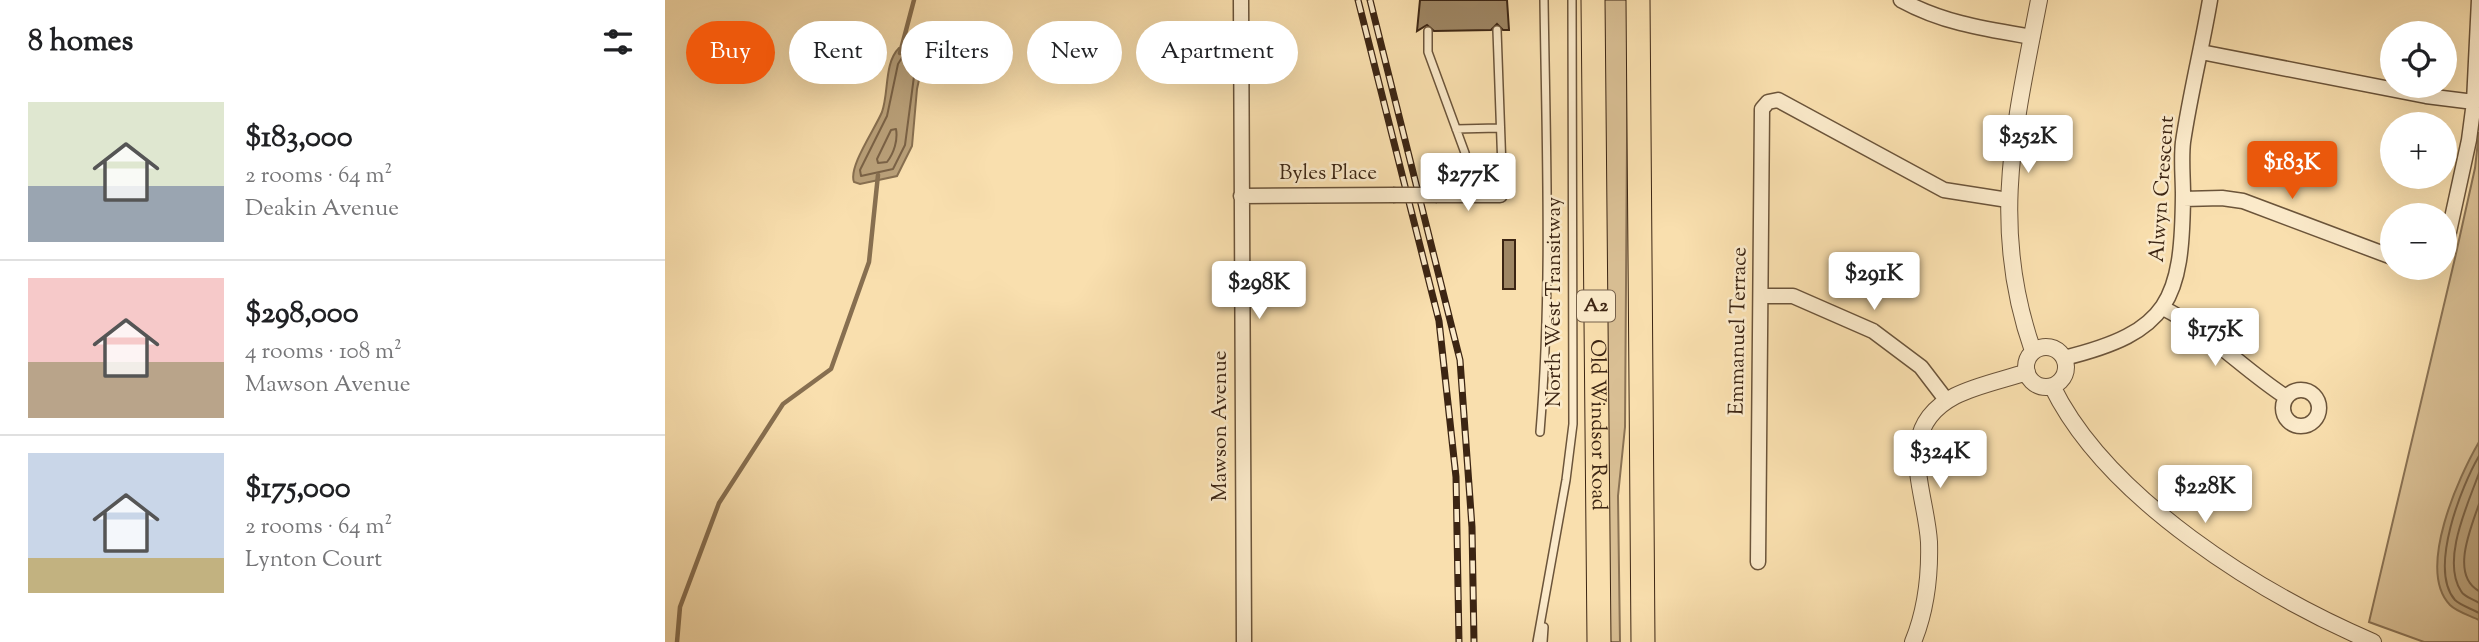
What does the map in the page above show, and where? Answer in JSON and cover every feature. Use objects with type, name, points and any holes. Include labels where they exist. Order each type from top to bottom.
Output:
[{"type":"highway","name":"Old Windsor Road","points":[[1593,0],[1599,642]]},
{"type":"highway","name":"Old Windsor Road","points":[[1638,0],[1643,642]]},
{"type":"street","name":"Mawson Avenue","points":[[1241,0],[1244,642]]},
{"type":"street","points":[[1901,0],[1927,14],[1960,25],[2032,37]]},
{"type":"street","points":[[2033,351],[2015,297],[2008,200],[2039,0]]},
{"type":"street","name":"Alwyn Crescent","points":[[2064,358],[2126,339],[2147,325],[2163,308],[2180,268],[2183,144],[2210,0]]},
{"type":"street","points":[[2454,203],[2474,102],[2479,0]]},
{"type":"street","points":[[2201,52],[2426,96],[2474,102]]},
{"type":"street","name":"Emmanuel Terrace","points":[[1758,562],[1762,109],[1768,102],[1778,100],[1944,190],[2008,200]]},
{"type":"street","name":"Byles Place","points":[[1241,196],[1500,195]]},
{"type":"street","points":[[2183,199],[2222,198],[2243,201],[2380,252]]},
{"type":"street","points":[[1761,296],[1793,296],[1873,331],[1921,367],[1947,401]]},
{"type":"street","points":[[2163,308],[2182,318],[2247,371],[2286,397]]},
{"type":"street","points":[[2050,347],[2064,358],[2065,371],[2052,386],[2034,383],[2027,373],[2026,361],[2033,351],[2050,347]]},
{"type":"street","points":[[1913,642],[1926,596],[1929,542],[1916,456],[1921,432],[1937,409],[1947,401],[1968,391],[2027,373]]},
{"type":"street","points":[[2052,386],[2068,414],[2106,461],[2183,532],[2267,586],[2373,642]]},
{"type":"lane","points":[[1540,432],[1546,362],[1544,0]]},
{"type":"lane","name":"North West Transitway","points":[[1537,642],[1573,424],[1572,0]]},
{"type":"lane","points":[[1497,30],[1502,169],[1500,195]]},
{"type":"lane","points":[[1428,31],[1428,52],[1470,173],[1469,195]]},
{"type":"lane","points":[[1456,129],[1500,128]]},
{"type":"lane","name":"North West Transitway","points":[[1543,642],[1545,602]]},
{"type":"shaded area","points":[[1604,0],[1628,0],[1625,427],[1618,496],[1620,642],[1608,642]]},
{"type":"shaded area","points":[[2479,132],[2479,642],[2424,642],[2369,622],[2450,280],[2457,280],[2457,249],[2475,168]]},
{"type":"water","points":[[901,48],[901,84],[918,84],[912,146],[897,176],[860,184],[854,182],[855,167],[882,112],[894,54]]},
{"type":"water","points":[[2479,442],[2479,620],[2450,605],[2441,589],[2437,570],[2444,523],[2461,477]]},
{"type":"building","points":[[1420,0],[1507,0],[1509,30],[1503,30],[1497,24],[1491,30],[1434,31],[1427,25],[1417,31]]},
{"type":"building","points":[[1503,240],[1515,240],[1515,289],[1503,289]]},
{"type":"waterway","points":[[900,53],[914,0]]},
{"type":"waterway","points":[[677,642],[680,607],[719,503],[783,404],[831,369],[869,262],[878,175]]},
{"type":"railway","points":[[1358,0],[1439,321],[1456,477],[1459,642]]},
{"type":"railway","points":[[1370,0],[1460,360],[1472,527],[1474,642]]}]
